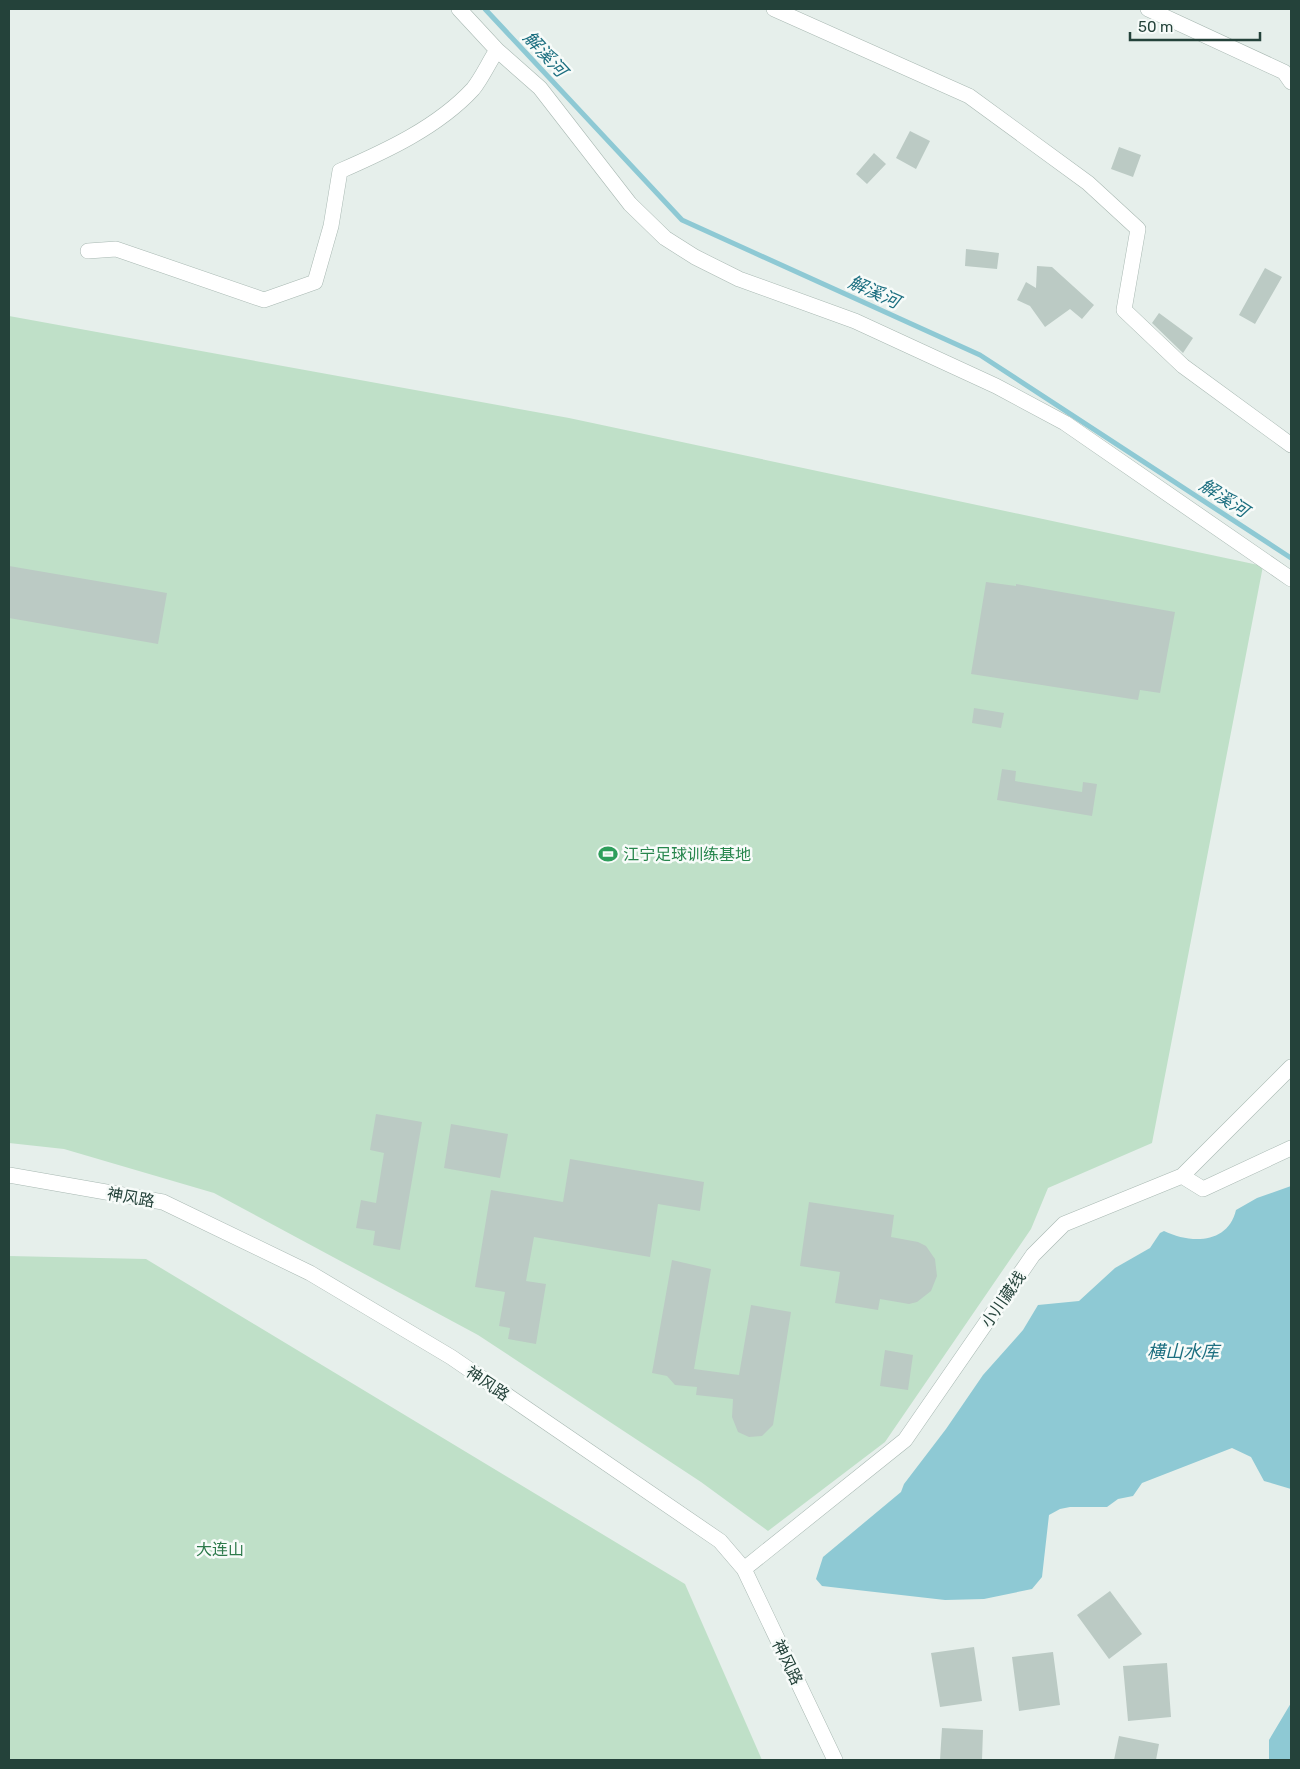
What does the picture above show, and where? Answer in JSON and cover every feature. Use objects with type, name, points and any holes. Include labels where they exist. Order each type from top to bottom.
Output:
[{"type":"street","points":[[459,9],[497,50],[540,88],[630,204],[665,238],[695,257],[740,278],[855,321],[996,386],[1065,423],[1291,579]]},
{"type":"street","points":[[774,9],[969,96],[1088,184],[1138,229],[1124,310],[1183,366],[1291,445]]},
{"type":"street","points":[[1148,9],[1284,72],[1291,82]]},
{"type":"street","points":[[88,251],[116,249],[264,300],[315,282],[331,226],[340,171],[377,155],[436,121],[473,88],[497,50]]},
{"type":"street","name":"小川藏线","points":[[744,1569],[905,1440],[1033,1255],[1064,1224],[1182,1176],[1291,1067]]},
{"type":"street","points":[[1182,1176],[1203,1189],[1291,1148]]},
{"type":"street","name":"神风路","points":[[9,1176],[163,1202],[310,1273],[468,1368],[720,1541],[744,1569],[835,1760]]},
{"type":"green space","name":"江宁足球训练基地","points":[[9,316],[569,418],[1263,566],[1152,1143],[1048,1188],[1031,1229],[885,1442],[768,1531],[701,1482],[478,1335],[214,1193],[64,1149],[9,1143]]},
{"type":"green space","name":"大连山","points":[[9,1256],[146,1259],[685,1584],[762,1760],[9,1760]]},
{"type":"water","name":"横山水库","points":[[1291,1186],[1291,1489],[1264,1481],[1251,1457],[1232,1448],[1142,1483],[1133,1496],[1118,1499],[1107,1507],[1070,1507],[1060,1509],[1049,1515],[1042,1577],[1032,1589],[984,1599],[945,1600],[822,1586],[816,1579],[823,1557],[901,1492],[904,1484],[946,1429],[983,1375],[1023,1330],[1038,1305],[1079,1301],[1115,1268],[1150,1248],[1160,1233],[1164,1231],[1186,1238],[1197,1239],[1217,1235],[1232,1221],[1236,1210],[1257,1198]]},
{"type":"water","points":[[1291,1703],[1291,1760],[1269,1760],[1269,1740]]},
{"type":"building","points":[[910,131],[930,141],[916,169],[896,158]]},
{"type":"building","points":[[1119,147],[1141,155],[1133,177],[1111,169]]},
{"type":"building","points":[[874,153],[886,164],[867,184],[856,174]]},
{"type":"building","points":[[966,249],[999,253],[997,269],[965,266]]},
{"type":"building","points":[[1037,266],[1052,267],[1094,305],[1082,319],[1070,309],[1045,327],[1030,306],[1017,300],[1026,282],[1036,288]]},
{"type":"building","points":[[1265,268],[1282,277],[1255,324],[1239,315]]},
{"type":"building","points":[[1159,313],[1193,338],[1183,353],[1152,323]]},
{"type":"building","points":[[9,566],[167,593],[158,644],[9,618]]},
{"type":"building","points":[[986,582],[1016,586],[1016,584],[1175,612],[1160,693],[1140,690],[1138,700],[971,674]]},
{"type":"building","points":[[974,708],[1004,713],[1001,728],[972,723]]},
{"type":"building","points":[[1002,769],[1016,771],[1015,781],[1082,792],[1083,782],[1097,784],[1092,816],[997,800]]},
{"type":"building","points":[[376,1114],[422,1122],[400,1250],[373,1245],[375,1231],[356,1228],[361,1200],[376,1203],[384,1153],[370,1150]]},
{"type":"building","points":[[451,1124],[508,1134],[500,1178],[444,1168]]},
{"type":"building","points":[[570,1159],[704,1182],[700,1211],[658,1204],[650,1257],[534,1237],[526,1281],[546,1284],[536,1344],[508,1339],[510,1328],[499,1326],[505,1292],[475,1287],[491,1190],[563,1202]]},
{"type":"building","points":[[809,1202],[894,1215],[891,1237],[918,1242],[926,1246],[935,1259],[937,1276],[931,1291],[917,1302],[909,1304],[880,1299],[878,1310],[835,1303],[840,1272],[800,1266]]},
{"type":"building","points":[[672,1260],[711,1269],[694,1369],[739,1375],[751,1305],[791,1312],[773,1425],[762,1436],[749,1437],[738,1432],[732,1417],[733,1399],[696,1395],[697,1387],[675,1385],[667,1376],[652,1373]]},
{"type":"building","points":[[885,1350],[913,1355],[908,1390],[880,1386]]},
{"type":"building","points":[[1110,1591],[1142,1634],[1109,1659],[1077,1615]]},
{"type":"building","points":[[974,1647],[982,1701],[940,1707],[931,1653]]},
{"type":"building","points":[[1053,1652],[1060,1705],[1019,1711],[1012,1657]]},
{"type":"building","points":[[1167,1663],[1171,1717],[1128,1721],[1123,1666]]},
{"type":"building","points":[[942,1728],[983,1730],[982,1760],[940,1760]]},
{"type":"building","points":[[1119,1736],[1159,1744],[1156,1760],[1114,1760]]},
{"type":"waterway","name":"解溪河","points":[[485,9],[682,220],[980,355],[1291,558]]},
{"type":"place","name":"江宁足球训练基地","points":[[608,854]]}]
